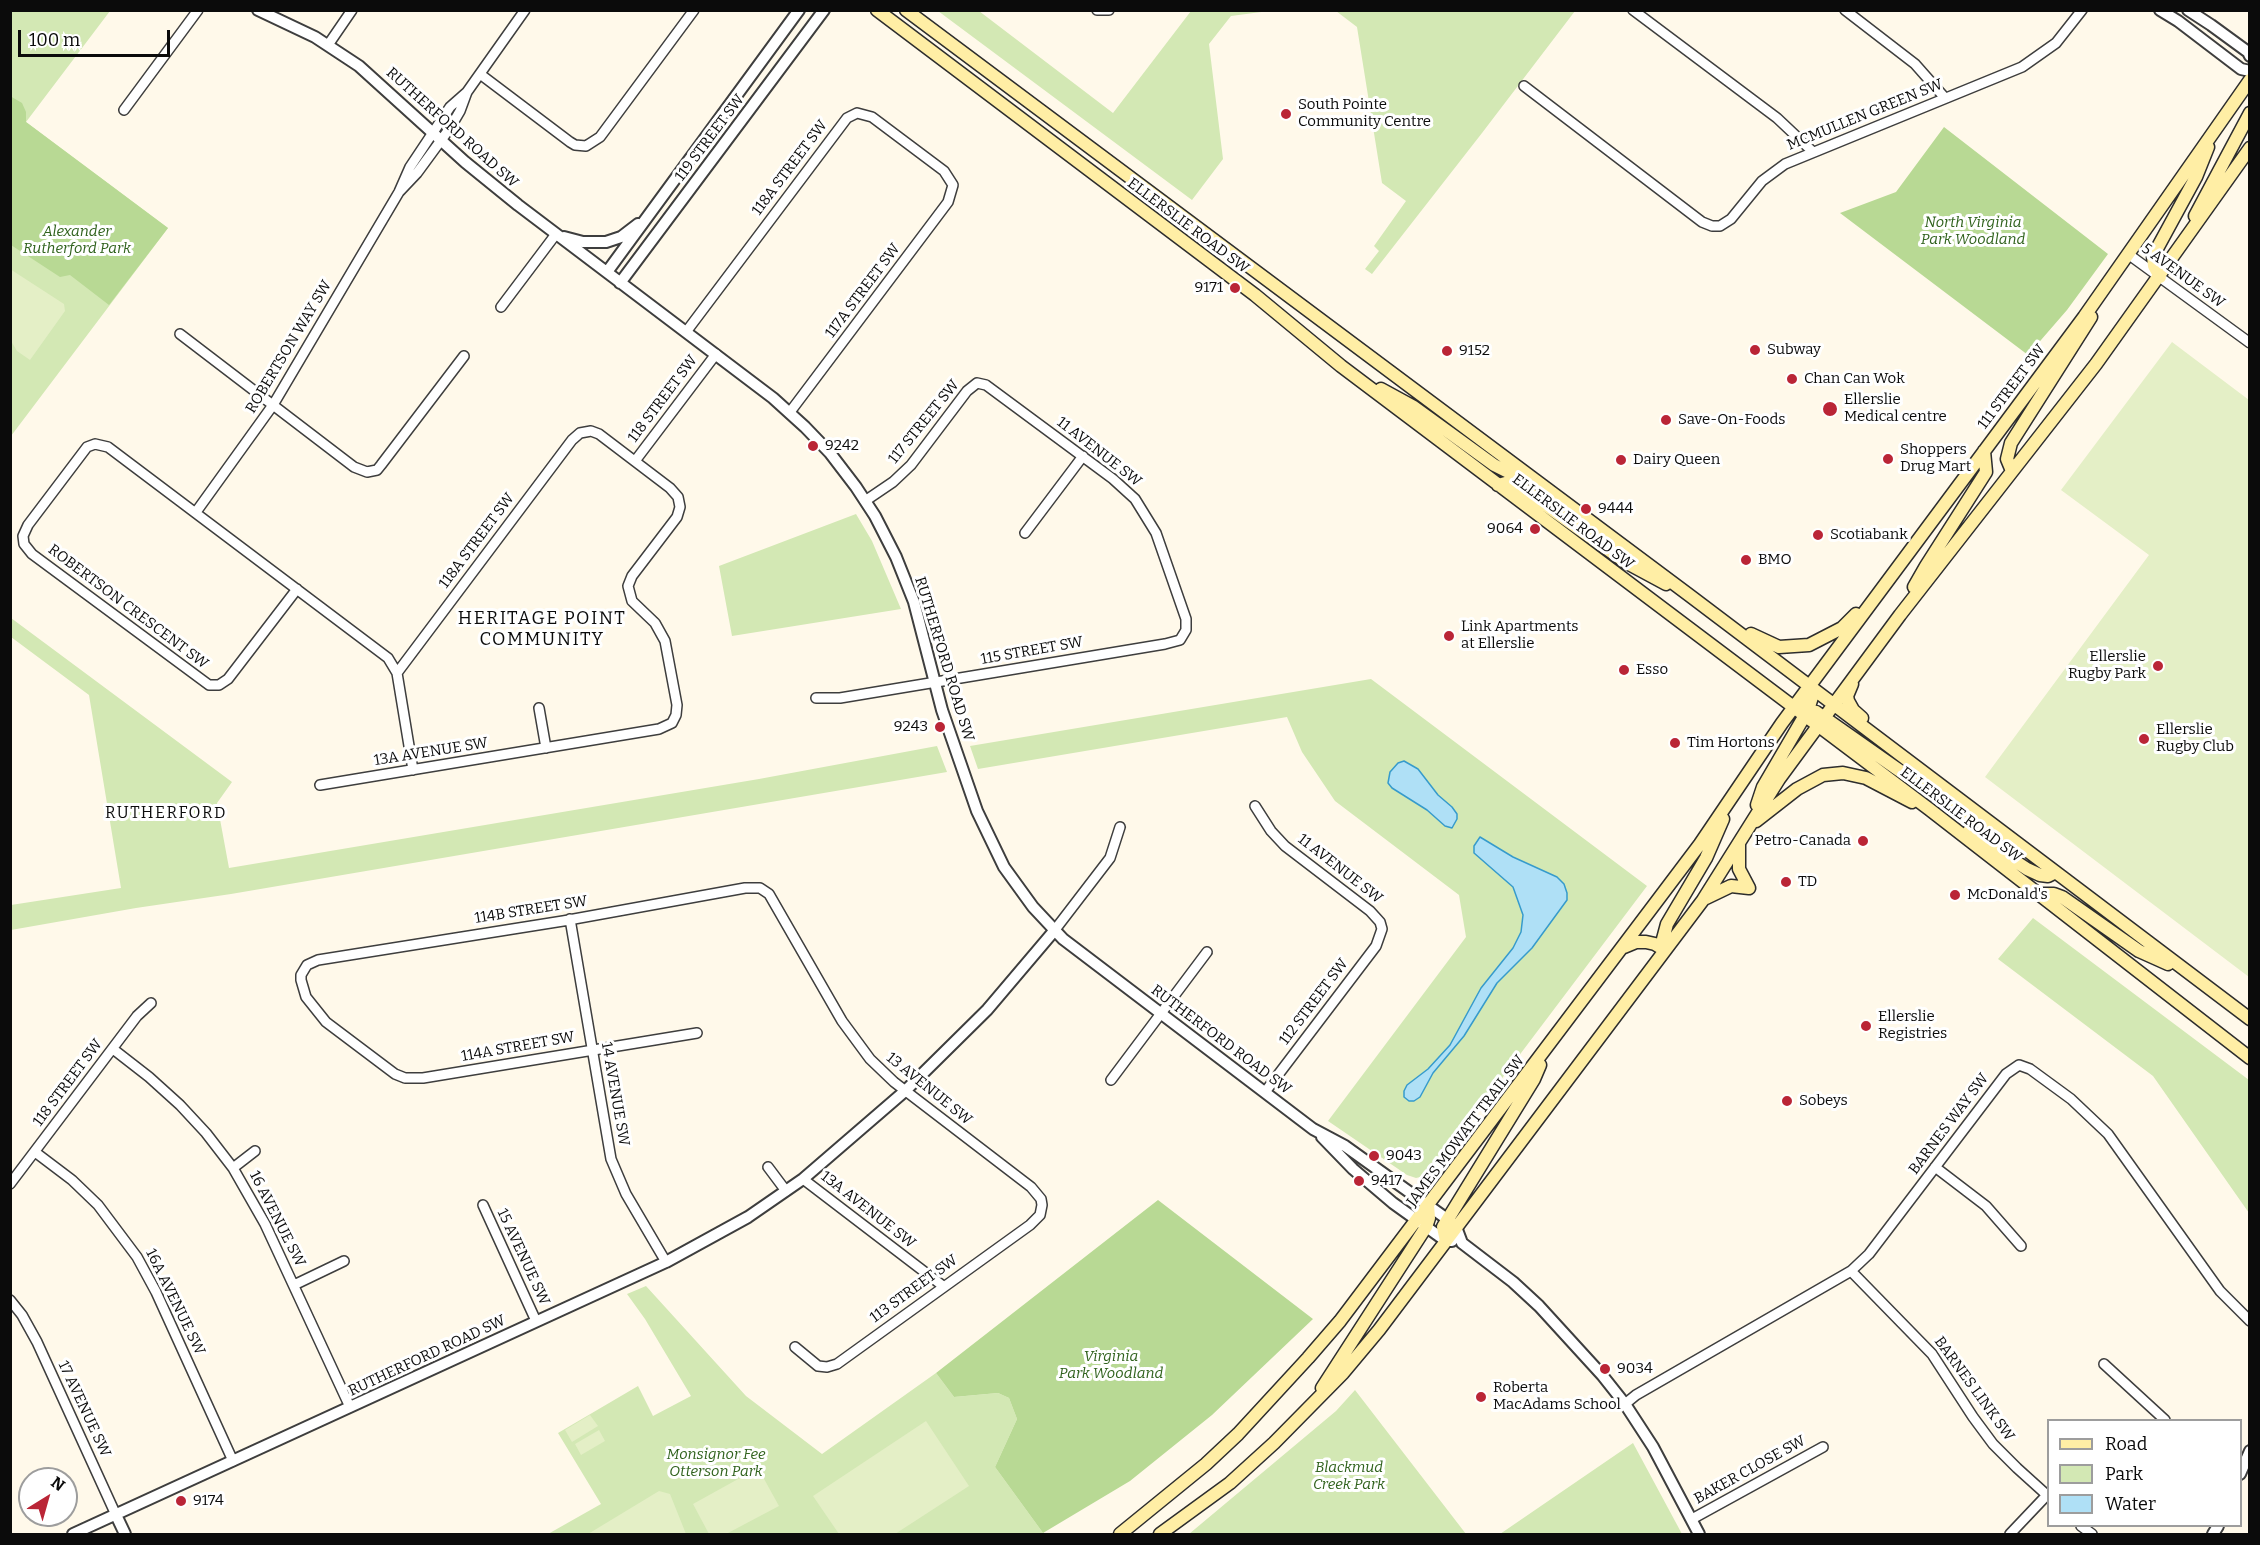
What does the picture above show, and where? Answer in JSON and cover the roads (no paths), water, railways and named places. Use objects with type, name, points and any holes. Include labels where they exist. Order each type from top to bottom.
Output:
[{"type":"main road","name":"ELLERSLIE ROAD SW","points":[[878,10],[1255,295],[1341,366],[1793,708],[1821,722],[1929,809],[2250,1058]]},
{"type":"main road","name":"ELLERSLIE ROAD SW","points":[[906,10],[1689,595],[2250,1019]]},
{"type":"main road","name":"111 STREET SW","points":[[1793,708],[2097,297],[2250,80]]},
{"type":"main road","points":[[2181,247],[2196,213],[2250,113]]},
{"type":"main road","points":[[2160,277],[2154,266],[2153,255],[2196,177],[2206,156],[2212,134]]},
{"type":"main road","points":[[1452,1223],[1665,950],[1702,900],[1779,779],[1900,615],[2096,364],[2250,148]]},
{"type":"main road","points":[[2012,471],[2007,463],[2009,448],[2080,337],[2094,310],[2097,297]]},
{"type":"main road","points":[[1341,366],[1414,407],[1494,465],[1516,474],[1524,472]]},
{"type":"main road","points":[[1900,615],[1926,566],[1986,472],[1984,451]]},
{"type":"main road","points":[[1498,485],[1509,482],[1516,484],[1627,563],[1689,595]]},
{"type":"main road","points":[[1712,613],[1763,641],[1779,647],[1794,647],[1809,645],[1842,628],[1881,591]]},
{"type":"main road","points":[[1854,678],[1847,696],[1853,710],[1993,821],[2016,843]]},
{"type":"main road","points":[[1750,825],[1763,787],[1807,714],[1812,697],[1809,686]]},
{"type":"main road","name":"JAMES MOWATT TRAIL SW","points":[[1428,1205],[1622,948],[1729,801],[1793,708]]},
{"type":"main road","points":[[1821,722],[1955,808],[2016,843]]},
{"type":"main road","points":[[1750,825],[1797,789],[1823,775],[1843,773],[1881,784],[1897,796],[1929,809]]},
{"type":"main road","points":[[1665,950],[1663,939],[1667,924],[1706,858],[1729,801]]},
{"type":"main road","points":[[1945,821],[1967,830],[2033,872],[2048,876],[2054,873]]},
{"type":"main road","points":[[1702,900],[1731,886],[1749,888],[1739,868],[1739,843]]},
{"type":"main road","points":[[2039,894],[2054,894],[2062,897],[2139,951],[2190,974]]},
{"type":"main road","points":[[1622,948],[1636,942],[1646,942],[1665,950]]},
{"type":"main road","points":[[1160,1534],[1230,1483],[1309,1409],[1379,1330],[1446,1241],[1452,1223],[1534,1079],[1548,1046]]},
{"type":"main road","points":[[1309,1409],[1422,1224],[1429,1218],[1428,1205]]},
{"type":"main road","name":"JAMES MOWATT TRAIL SW","points":[[1120,1534],[1206,1464],[1276,1394],[1422,1224]]},
{"type":"street","points":[[124,110],[198,10]]},
{"type":"street","name":"RUTHERFORD ROAD SW","points":[[258,10],[328,45],[372,76],[488,181],[790,412],[830,453],[865,501],[887,538],[906,579],[935,683],[977,811],[993,848],[1013,882],[1054,931],[1313,1129],[1353,1169],[1393,1203],[1446,1241],[1462,1243]]},
{"type":"street","points":[[328,45],[352,10]]},
{"type":"street","points":[[467,92],[525,10]]},
{"type":"street","points":[[480,74],[575,146],[586,146],[600,137],[694,10]]},
{"type":"street","name":"119 STREET SW","points":[[607,272],[798,10]]},
{"type":"street","name":"119 STREET SW","points":[[620,282],[824,10]]},
{"type":"street","points":[[1097,10],[1109,10]]},
{"type":"street","points":[[1633,10],[1777,118],[1812,151]]},
{"type":"street","points":[[1845,10],[1915,64],[1945,98]]},
{"type":"street","name":"MCMULLEN GREEN SW","points":[[1524,86],[1702,222],[1712,226],[1724,225],[1749,195],[1785,164],[2030,63],[2056,43],[2082,10]]},
{"type":"street","points":[[2160,10],[2241,69],[2250,70]]},
{"type":"street","points":[[2188,10],[2248,52],[2250,56]]},
{"type":"street","name":"ROBERTSON WAY SW","points":[[196,512],[273,405],[432,132],[450,107],[467,92]]},
{"type":"street","name":"ROBERTSON WAY SW","points":[[399,192],[417,173],[441,140],[460,111],[467,92]]},
{"type":"street","name":"118A STREET SW","points":[[686,332],[843,122],[857,113],[872,117],[944,171],[953,185]]},
{"type":"street","name":"117A STREET SW","points":[[790,412],[948,202],[953,185]]},
{"type":"street","points":[[501,307],[556,234],[583,242],[606,242],[621,237],[645,218]]},
{"type":"street","name":"5 AVENUE SW","points":[[2128,254],[2250,343]]},
{"type":"street","points":[[180,334],[354,467],[371,472],[377,470],[386,459],[464,356]]},
{"type":"street","name":"118 STREET SW","points":[[635,461],[716,354]]},
{"type":"street","name":"11 AVENUE SW","points":[[977,383],[992,388],[1083,456],[1125,489],[1140,505],[1152,523],[1186,619],[1186,630],[1180,640]]},
{"type":"street","name":"117 STREET SW","points":[[865,501],[893,482],[911,465],[967,390],[977,383]]},
{"type":"street","name":"118A STREET SW","points":[[397,673],[572,440],[585,431],[598,434],[635,461]]},
{"type":"street","name":"ROBERTSON CRESCENT SW","points":[[297,589],[228,679],[219,685],[209,685],[32,554],[24,544],[23,536],[28,525],[84,450],[95,444],[108,447],[383,653],[397,673],[413,770]]},
{"type":"street","points":[[1025,533],[1083,456]]},
{"type":"street","name":"13A AVENUE SW","points":[[320,785],[659,729],[674,720],[677,705],[665,641],[655,623],[632,601],[628,586],[632,576],[677,517],[680,501],[670,488],[635,461]]},
{"type":"street","name":"115 STREET SW","points":[[816,698],[840,698],[935,683],[1180,640]]},
{"type":"street","points":[[539,708],[546,748]]},
{"type":"street","name":"11 AVENUE SW","points":[[1256,806],[1285,846],[1370,911],[1380,922],[1382,929]]},
{"type":"street","points":[[1054,931],[1110,858],[1120,827]]},
{"type":"street","name":"114B STREET SW","points":[[416,1079],[400,1077],[326,1022],[312,1005],[303,988],[301,975],[307,965],[318,960],[570,920],[738,889],[759,888]]},
{"type":"street","name":"13 AVENUE SW","points":[[759,888],[775,900],[850,1034],[880,1070],[1031,1187],[1041,1199],[1042,1205]]},
{"type":"street","name":"14 AVENUE SW","points":[[570,920],[613,1165],[626,1194],[666,1262]]},
{"type":"street","name":"112 STREET SW","points":[[1265,1092],[1376,946],[1382,929]]},
{"type":"street","name":"RUTHERFORD ROAD SW","points":[[73,1534],[666,1262],[729,1228],[803,1179],[905,1091],[987,1010],[1054,931]]},
{"type":"street","points":[[1111,1080],[1208,952]]},
{"type":"street","name":"118 STREET SW","points":[[10,1184],[137,1016],[151,1003]]},
{"type":"street","name":"114A STREET SW","points":[[416,1079],[697,1033]]},
{"type":"street","name":"16 AVENUE SW","points":[[112,1049],[149,1077],[180,1105],[206,1133],[233,1168],[262,1217],[350,1407]]},
{"type":"street","name":"BARNES WAY SW","points":[[1625,1404],[1636,1395],[1851,1270],[1869,1254],[2014,1066],[2025,1066],[2071,1099],[2108,1134],[2220,1291],[2250,1321]]},
{"type":"street","name":"RUTHERFORD ROAD SW","points":[[1313,1129],[1345,1146],[1452,1223]]},
{"type":"street","name":"16 AVENUE SW","points":[[233,1168],[255,1151]]},
{"type":"street","name":"16A AVENUE SW","points":[[35,1152],[72,1180],[98,1205],[137,1257],[156,1292],[233,1461]]},
{"type":"street","points":[[768,1167],[786,1191]]},
{"type":"street","points":[[1935,1167],[1986,1206],[2021,1246]]},
{"type":"street","name":"13A AVENUE SW","points":[[803,1179],[943,1286]]},
{"type":"street","name":"15 AVENUE SW","points":[[483,1205],[536,1321]]},
{"type":"street","name":"113 STREET SW","points":[[795,1347],[818,1366],[826,1367],[837,1364],[1030,1225],[1040,1215],[1042,1205]]},
{"type":"street","points":[[1452,1223],[1462,1243],[1513,1282],[1554,1320],[1586,1355],[1625,1404],[1662,1463],[1700,1534]]},
{"type":"street","name":"16 AVENUE SW","points":[[294,1285],[344,1262]]},
{"type":"street","name":"BARNES LINK SW","points":[[1851,1270],[1932,1354],[1993,1444],[2047,1495]]},
{"type":"street","name":"17 AVENUE SW","points":[[10,1300],[22,1315],[37,1342],[125,1534]]},
{"type":"street","points":[[2104,1364],[2164,1419]]},
{"type":"street","name":"BAKER CLOSE SW","points":[[1692,1519],[1822,1447]]},
{"type":"street","points":[[2242,1472],[2250,1452]]},
{"type":"street","points":[[2010,1534],[2047,1497]]},
{"type":"water","points":[[1404,761],[1418,769],[1438,795],[1452,807],[1457,814],[1457,819],[1452,828],[1445,826],[1427,810],[1392,788],[1388,783],[1390,772],[1398,763]]},
{"type":"water","points":[[1480,837],[1513,857],[1557,877],[1564,884],[1567,900],[1532,948],[1497,983],[1464,1036],[1433,1073],[1420,1097],[1409,1101],[1404,1097],[1407,1085],[1428,1069],[1450,1045],[1481,988],[1513,948],[1521,932],[1523,915],[1513,887],[1474,853],[1474,846]]},
{"type":"place","name":"South Pointe Community Centre","points":[[1286,114]]},
{"type":"place","name":"9171","points":[[1235,288]]},
{"type":"place","name":"Subway","points":[[1755,350]]},
{"type":"place","name":"9152","points":[[1447,351]]},
{"type":"place","name":"Chan Can Wok","points":[[1792,379]]},
{"type":"place","name":"Ellerslie Medical centre","points":[[1830,409]]},
{"type":"place","name":"Save-On-Foods","points":[[1666,420]]},
{"type":"place","name":"9242","points":[[813,446]]},
{"type":"place","name":"Shoppers Drug Mart","points":[[1888,459]]},
{"type":"place","name":"Dairy Queen","points":[[1621,460]]},
{"type":"place","name":"9444","points":[[1586,509]]},
{"type":"place","name":"9064","points":[[1535,529]]},
{"type":"place","name":"Scotiabank","points":[[1818,535]]},
{"type":"place","name":"BMO","points":[[1746,560]]},
{"type":"place","name":"Link Apartments at Ellerslie","points":[[1449,636]]},
{"type":"place","name":"Ellerslie Rugby Park","points":[[2158,666]]},
{"type":"place","name":"Esso","points":[[1624,670]]},
{"type":"place","name":"9243","points":[[940,727]]},
{"type":"place","name":"Ellerslie Rugby Club","points":[[2144,739]]},
{"type":"place","name":"Tim Hortons","points":[[1675,743]]},
{"type":"place","name":"Petro-Canada","points":[[1863,841]]},
{"type":"place","name":"TD","points":[[1786,882]]},
{"type":"place","name":"McDonald's","points":[[1955,895]]},
{"type":"place","name":"Ellerslie Registries","points":[[1866,1026]]},
{"type":"place","name":"Sobeys","points":[[1787,1101]]},
{"type":"place","name":"9043","points":[[1374,1156]]},
{"type":"place","name":"9417","points":[[1359,1181]]},
{"type":"place","name":"9034","points":[[1605,1369]]},
{"type":"place","name":"Roberta MacAdams School","points":[[1481,1397]]},
{"type":"place","name":"9174","points":[[181,1501]]},
{"type":"district","name":"HERITAGE POINT COMMUNITY","points":[[542,629]]},
{"type":"district","name":"RUTHERFORD","points":[[166,814]]},
{"type":"park label","name":"North Virginia Park Woodland","points":[[1973,232]]},
{"type":"park label","name":"Alexander Rutherford Park","points":[[77,240]]},
{"type":"park label","name":"Virginia Park Woodland","points":[[1111,1366]]},
{"type":"park label","name":"Monsignor Fee Otterson Park","points":[[716,1464]]},
{"type":"park label","name":"Blackmud Creek Park","points":[[1349,1476]]}]
